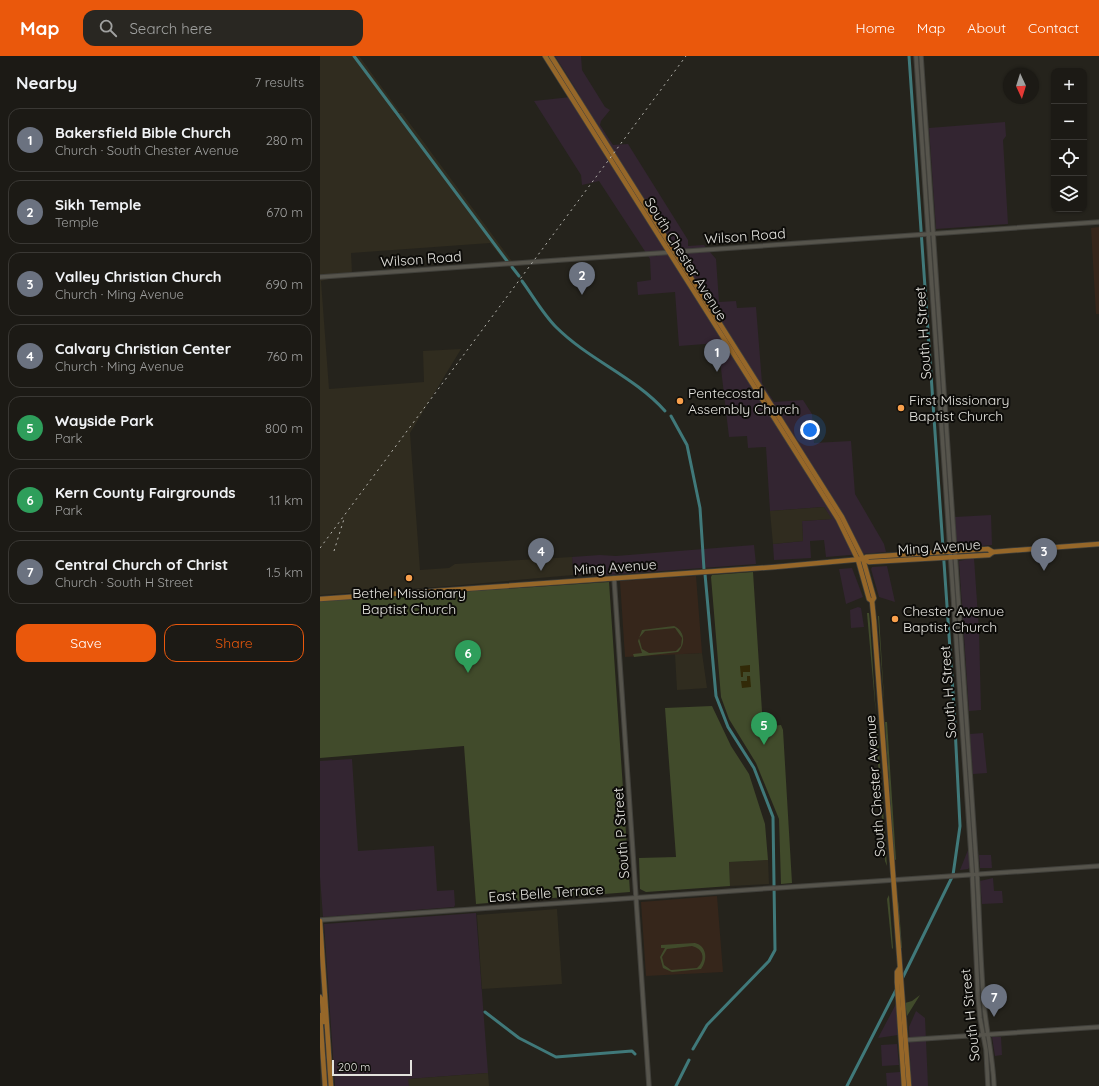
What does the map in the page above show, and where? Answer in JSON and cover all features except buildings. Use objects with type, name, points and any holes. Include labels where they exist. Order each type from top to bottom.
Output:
[{"type":"main road","name":"South Chester Avenue","points":[[545,56],[838,519],[860,559]]},
{"type":"main road","name":"South Chester Avenue","points":[[551,56],[842,517],[860,559],[874,598],[872,601],[899,969],[901,972],[899,1010],[903,1040]]},
{"type":"main road","name":"Ming Avenue","points":[[320,599],[614,578],[860,559],[866,557],[939,555],[988,550],[993,552],[1099,544]]},
{"type":"main road","points":[[320,921],[331,1086]]},
{"type":"main road","name":"South Chester Avenue","points":[[900,991],[905,1068],[908,1086]]},
{"type":"main road","points":[[320,997],[324,1020],[327,1027]]},
{"type":"main road","points":[[320,1015],[325,1086]]},
{"type":"main road","name":"South Chester Avenue","points":[[904,1086],[905,1068]]},
{"type":"street","name":"South H Street","points":[[916,56],[951,554],[959,614],[977,874],[980,948],[994,1086]]},
{"type":"street","name":"South H Street","points":[[921,56],[933,234],[951,554],[952,596],[972,874],[975,952],[980,1018],[986,1050],[988,1086]]},
{"type":"street","name":"Wilson Road","points":[[320,277],[1099,222]]},
{"type":"street","name":"South P Street","points":[[614,578],[649,1086]]},
{"type":"street","points":[[952,596],[956,610],[959,614]]},
{"type":"street","name":"East Belle Terrace","points":[[320,921],[893,879],[1099,866]]},
{"type":"street","points":[[903,1040],[1099,1026]]},
{"type":"shaded area","points":[[320,56],[359,56],[400,112],[394,113],[399,120],[395,113],[402,113],[514,264],[507,264],[490,243],[351,253],[352,273],[321,281],[329,389],[424,382],[423,351],[461,349],[410,433],[420,570],[449,568],[455,564],[572,557],[573,575],[450,586],[320,595]]},
{"type":"shaded area","points":[[555,56],[581,56],[582,70],[605,107],[610,110],[601,121],[600,125],[607,136],[613,145],[628,144],[688,240],[688,246],[704,245],[716,259],[719,302],[736,301],[737,308],[756,307],[762,383],[774,402],[803,400],[812,414],[814,443],[851,441],[855,494],[884,544],[886,552],[826,557],[824,540],[810,541],[811,558],[774,560],[773,544],[803,541],[802,521],[831,519],[824,507],[770,511],[766,447],[748,448],[747,436],[729,437],[718,343],[679,346],[675,292],[638,295],[637,282],[651,280],[650,259],[599,181],[582,185],[581,175],[534,101],[580,96]]},
{"type":"shaded area","points":[[1005,122],[1006,136],[1003,140],[1008,224],[936,229],[929,128]]},
{"type":"shaded area","points":[[1099,227],[1099,314],[1096,314],[1091,228]]},
{"type":"shaded area","points":[[824,507],[832,519],[802,521],[803,541],[773,544],[770,511]]},
{"type":"shaded area","points":[[991,515],[992,545],[957,548],[955,517]]},
{"type":"shaded area","points":[[754,545],[756,564],[608,575],[601,573],[573,575],[572,557],[600,555],[616,556]]},
{"type":"shaded area","points":[[974,558],[979,631],[981,710],[969,711],[959,561]]},
{"type":"shaded area","points":[[887,566],[895,602],[879,597],[871,569],[872,567]]},
{"type":"shaded area","points":[[852,568],[863,597],[846,604],[839,569]]},
{"type":"shaded area","points":[[696,576],[702,653],[625,657],[620,581]]},
{"type":"shaded area","points":[[858,607],[861,608],[864,627],[851,628],[850,610]]},
{"type":"shaded area","points":[[702,653],[707,688],[677,690],[675,654]]},
{"type":"shaded area","points":[[983,733],[987,773],[973,774],[970,734]]},
{"type":"shaded area","points":[[352,759],[358,851],[434,846],[437,891],[454,890],[454,907],[323,917],[320,877],[320,761]]},
{"type":"shaded area","points":[[968,850],[970,867],[968,869],[960,870]]},
{"type":"shaded area","points":[[979,855],[991,855],[992,868],[980,868]]},
{"type":"shaded area","points":[[768,860],[769,884],[730,886],[729,862]]},
{"type":"shaded area","points":[[993,878],[994,891],[1002,891],[1003,903],[982,904],[980,881]]},
{"type":"shaded area","points":[[717,896],[723,972],[646,976],[641,902]]},
{"type":"shaded area","points":[[557,909],[562,984],[482,989],[477,915]]},
{"type":"shaded area","points":[[476,913],[488,1073],[409,1079],[409,1086],[335,1086],[324,924]]},
{"type":"shaded area","points":[[896,1004],[898,1035],[878,1038],[886,1023]]},
{"type":"shaded area","points":[[916,1011],[925,1018],[928,1086],[911,1086],[909,1027]]},
{"type":"shaded area","points":[[992,1037],[1001,1037],[1002,1055],[995,1056]]},
{"type":"shaded area","points":[[897,1044],[899,1065],[882,1066],[881,1045]]},
{"type":"shaded area","points":[[900,1072],[901,1086],[887,1086],[886,1073]]},
{"type":"shaded area","points":[[488,1073],[489,1086],[409,1086],[408,1079]]},
{"type":"green space","points":[[753,572],[763,727],[781,725],[783,730],[792,883],[781,884],[779,819],[756,763],[729,719],[721,697],[711,577],[712,575]]},
{"type":"green space","points":[[609,582],[630,892],[476,904],[464,746],[320,758],[320,601]]},
{"type":"green space","points":[[867,613],[869,613],[870,623],[876,715]]},
{"type":"green space","points":[[878,616],[879,616],[885,715]]},
{"type":"green space","points":[[674,626],[678,628],[682,634],[683,642],[681,649],[678,652],[634,657],[633,654],[642,653],[638,641],[639,638],[642,630]],"holes":[[[675,628],[682,638],[681,646],[676,651],[649,653],[642,649],[639,638],[645,631]]]},
{"type":"green space","points":[[712,706],[731,746],[749,774],[765,824],[768,860],[729,862],[730,886],[646,892],[640,889],[639,858],[676,857],[665,708]]},
{"type":"green space","points":[[885,722],[887,722],[896,860],[894,859]]},
{"type":"green space","points":[[875,723],[877,723],[887,866],[885,861]]},
{"type":"green space","points":[[897,894],[899,908],[902,948],[901,948]]},
{"type":"green space","points":[[889,895],[893,948],[892,949],[887,899]]},
{"type":"green space","points":[[695,943],[704,950],[705,962],[701,969],[672,972],[663,968],[660,957],[665,948],[661,948],[661,945]],"holes":[[[692,946],[696,947],[701,952],[703,958],[702,962],[697,968],[671,970],[664,965],[662,957],[667,949]]]},
{"type":"green space","points":[[920,995],[907,1016],[905,1003],[912,1001]]},
{"type":"sand","points":[[750,665],[750,672],[743,672],[743,677],[741,677],[740,666]]},
{"type":"sand","points":[[747,676],[750,676],[751,687],[742,688],[741,681],[747,681]]},
{"type":"waterway","points":[[354,56],[507,261]]},
{"type":"waterway","points":[[902,979],[953,875],[960,826],[954,707],[909,56]]},
{"type":"waterway","points":[[512,267],[519,276]]},
{"type":"waterway","points":[[522,281],[542,311],[569,339],[640,388],[665,411]]},
{"type":"waterway","points":[[671,416],[687,445],[700,508],[704,569]]},
{"type":"waterway","points":[[693,1049],[707,1025],[769,961],[775,950],[773,817],[754,768],[728,727],[716,696],[705,574]]},
{"type":"waterway","points":[[847,1086],[896,990]]},
{"type":"waterway","points":[[485,1012],[519,1038],[556,1057],[632,1051],[635,1054]]},
{"type":"waterway","points":[[676,1086],[689,1060]]},
{"type":"railway","points":[[320,548],[686,56]]},
{"type":"railway","points":[[334,551],[344,519]]},
{"type":"place","name":"Sikh Temple","points":[[582,295]]},
{"type":"place","name":"Bakersfield Bible Church","points":[[717,372]]},
{"type":"place","name":"Pentecostal Assembly Church","points":[[680,401]]},
{"type":"place","name":"First Missionary Baptist Church","points":[[901,408]]},
{"type":"place","name":"Calvary Christian Center","points":[[541,571]]},
{"type":"place","name":"Valley Christian Church","points":[[1044,571]]},
{"type":"place","name":"Bethel Missionary Baptist Church","points":[[409,578]]},
{"type":"place","name":"Chester Avenue Baptist Church","points":[[895,619]]},
{"type":"place","name":"Kern County Fairgrounds","points":[[468,673]]},
{"type":"place","name":"Wayside Park","points":[[764,745]]},
{"type":"place","name":"Central Church of Christ","points":[[994,1017]]}]
